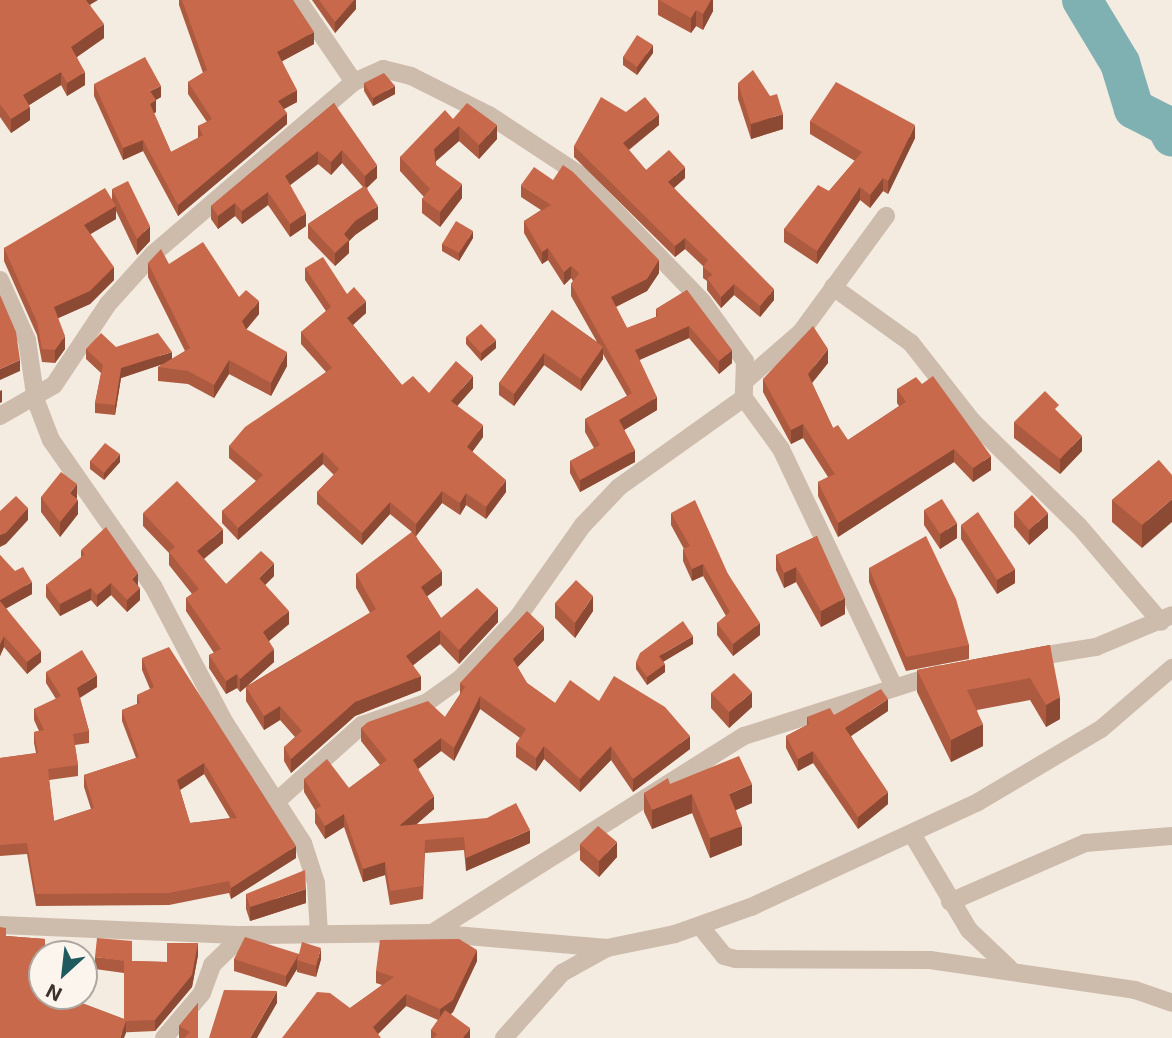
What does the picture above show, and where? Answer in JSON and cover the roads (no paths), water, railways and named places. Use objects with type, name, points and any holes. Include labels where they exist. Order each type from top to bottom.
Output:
[{"type":"street","points":[[298,0],[354,82]]},
{"type":"street","points":[[0,416],[36,401],[72,365],[108,304],[153,254],[354,82],[383,69],[411,76],[489,115],[580,175],[694,291],[745,361],[745,389],[780,449],[893,685]]},
{"type":"street","points":[[278,800],[362,725],[426,703],[461,677],[519,618],[583,525],[619,487],[745,389],[776,360],[886,216]]},
{"type":"street","points":[[0,280],[27,340],[36,401],[51,440],[153,586],[225,723],[278,800],[312,866],[319,933]]},
{"type":"street","points":[[833,287],[911,344],[973,422],[1079,526],[1166,618],[1096,647],[1006,661]]},
{"type":"street","points":[[504,1038],[562,972],[607,948],[700,926],[912,834],[1049,763],[1172,668]]},
{"type":"street","points":[[432,933],[744,736],[893,685],[956,670]]},
{"type":"street","points":[[912,834],[950,902],[989,953],[1012,970]]},
{"type":"street","points":[[950,902],[1085,843],[1172,836]]},
{"type":"street","points":[[0,925],[243,935],[432,933],[607,948]]},
{"type":"street","points":[[700,926],[715,948],[736,959],[860,956],[1012,970],[1168,997]]},
{"type":"street","points":[[164,1038],[202,993],[212,965],[243,935]]},
{"type":"waterway","points":[[1082,0],[1120,63],[1134,109],[1166,125],[1172,137]]}]
